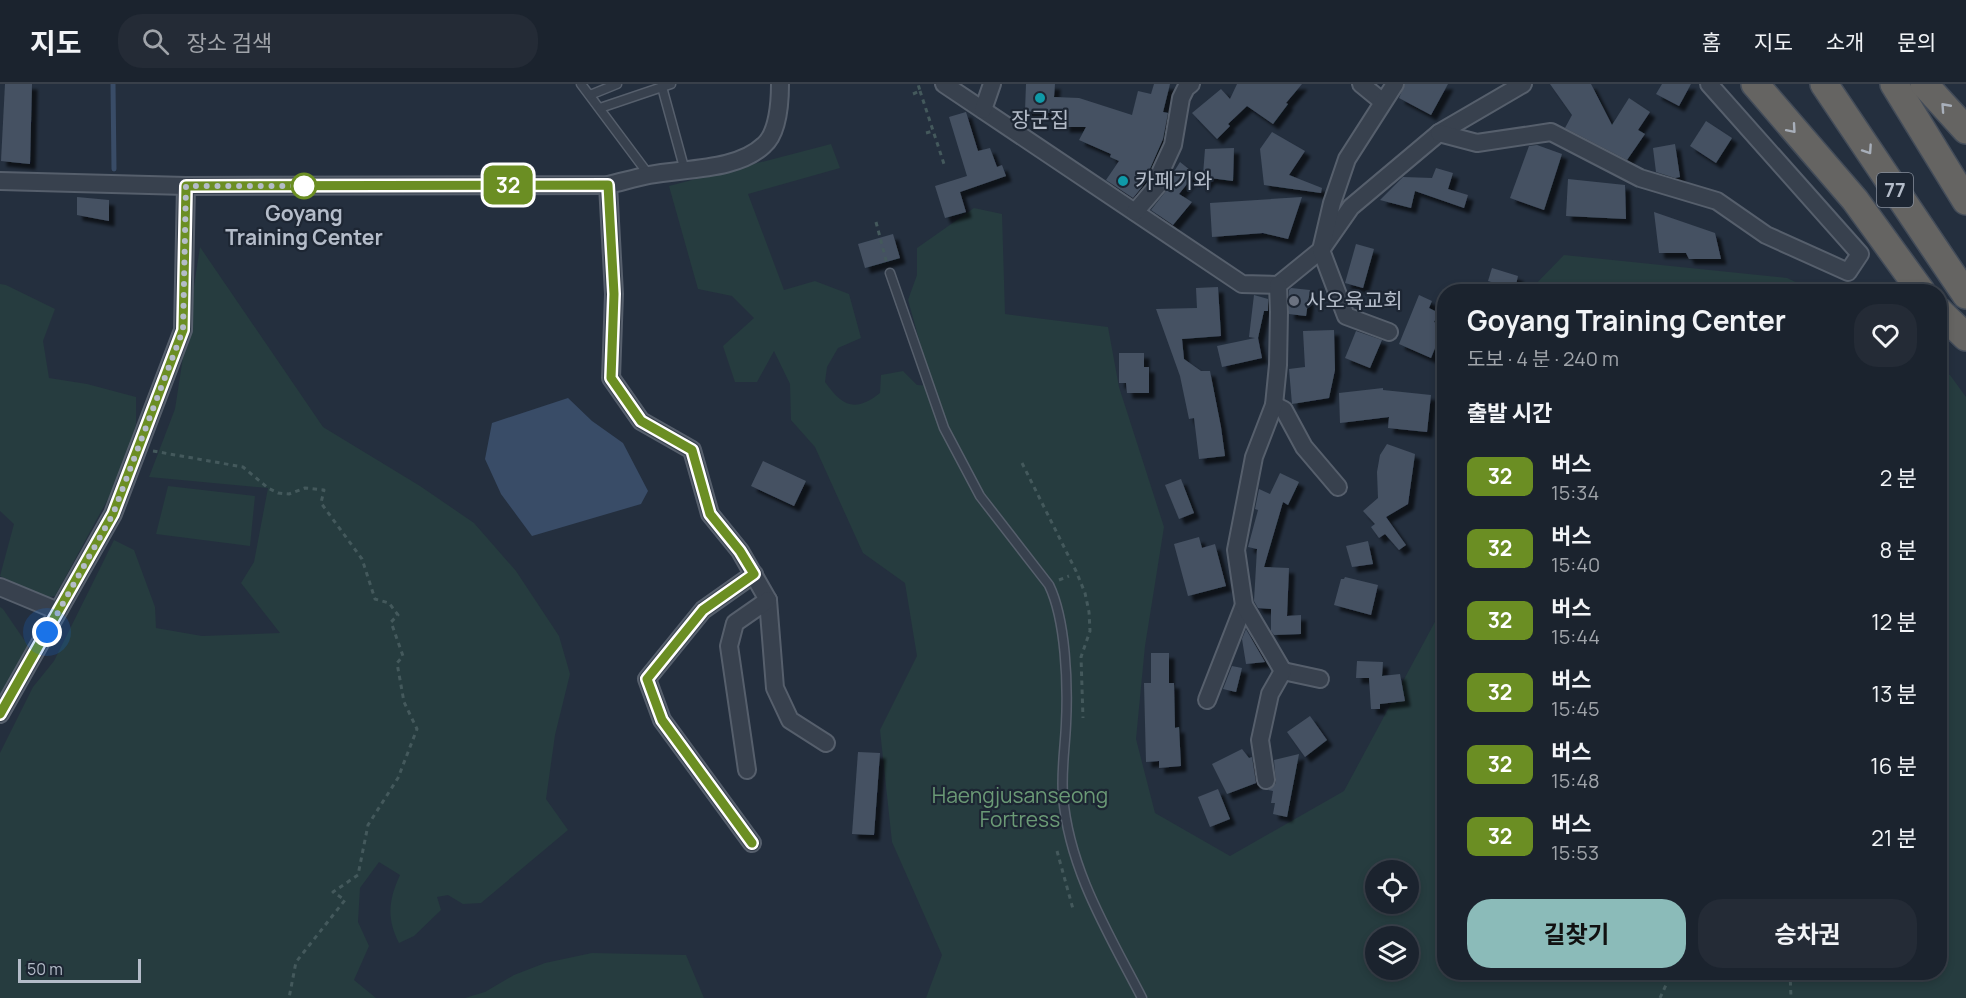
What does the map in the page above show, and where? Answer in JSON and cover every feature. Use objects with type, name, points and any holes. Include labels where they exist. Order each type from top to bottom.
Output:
[{"type":"highway","points":[[1755,84],[1855,200],[1917,284]]},
{"type":"highway","name":"77","points":[[1824,84],[1966,295]]},
{"type":"highway","name":"77","points":[[1894,84],[1966,201]]},
{"type":"highway","points":[[1924,84],[1966,130]]},
{"type":"highway","points":[[1947,319],[1966,338]]},
{"type":"street","points":[[0,181],[186,186],[608,185],[649,175],[685,171],[744,159],[766,144],[779,113],[780,84]]},
{"type":"street","points":[[944,84],[1242,284],[1278,285],[1321,250],[1352,207],[1440,133],[1524,84]]},
{"type":"street","points":[[983,110],[992,84]]},
{"type":"street","points":[[1135,212],[1158,185],[1161,171],[1173,145],[1181,98],[1191,84]]},
{"type":"street","points":[[1361,84],[1383,102]]},
{"type":"street","points":[[1389,332],[1346,316],[1321,250],[1332,202],[1347,159],[1395,84]]},
{"type":"street","points":[[1440,133],[1477,143],[1551,132],[1640,178],[1717,201],[1766,235],[1848,272],[1860,254],[1708,84]]},
{"type":"street","points":[[608,185],[614,294],[611,378],[641,421],[692,450],[710,514],[740,551],[768,600],[775,688],[790,720],[826,743]]},
{"type":"street","points":[[0,714],[113,514],[183,330],[186,186]]},
{"type":"street","points":[[1278,285],[1278,365],[1274,405],[1254,457],[1236,550],[1244,605],[1283,671],[1320,679]]},
{"type":"street","points":[[1274,405],[1284,410],[1304,447],[1338,487]]},
{"type":"street","points":[[752,843],[662,720],[647,679],[703,610],[754,574]]},
{"type":"street","points":[[0,587],[58,611]]},
{"type":"street","points":[[747,770],[729,646],[735,623],[768,600]]},
{"type":"street","points":[[1207,700],[1244,605]]},
{"type":"street","points":[[1266,780],[1260,740],[1270,694],[1283,671]]},
{"type":"lane","points":[[581,84],[649,175]]},
{"type":"lane","points":[[590,95],[617,84]]},
{"type":"lane","points":[[600,108],[671,84]]},
{"type":"lane","points":[[662,87],[685,171]]},
{"type":"lane","points":[[890,273],[944,428],[980,496],[1049,585],[1055,596],[1060,618],[1064,662],[1066,720],[1063,798],[1074,856],[1085,886],[1142,998]]},
{"type":"path","points":[[918,84],[945,167]]},
{"type":"path","points":[[914,94],[920,91]]},
{"type":"path","points":[[926,133],[933,131]]},
{"type":"path","points":[[876,222],[890,273]]},
{"type":"path","points":[[138,448],[243,467],[268,488],[278,493],[289,494],[305,488],[324,490],[321,503],[362,559],[375,599],[388,603],[398,615],[391,622],[403,656],[397,663],[404,702],[417,729],[398,778],[368,825],[358,875],[333,892],[345,900],[296,962],[289,998]]},
{"type":"path","points":[[1022,463],[1076,572],[1087,603],[1090,631],[1082,657],[1083,718]]},
{"type":"path","points":[[1057,850],[1073,909]]},
{"type":"path","points":[[1660,998],[1668,980]]},
{"type":"path","points":[[1790,980],[1791,998]]},
{"type":"green space","name":"Haengjusanseong Fortress","points":[[831,144],[840,168],[748,194],[784,290],[815,281],[849,294],[861,338],[838,348],[827,367],[825,382],[843,401],[856,405],[871,399],[880,393],[881,375],[903,371],[917,385],[932,386],[908,300],[917,275],[917,248],[974,208],[1002,214],[1005,314],[1108,327],[1119,387],[1164,527],[1145,646],[1136,739],[1155,813],[1230,856],[1344,791],[1437,618],[1437,980],[1947,980],[1947,375],[1950,375],[1966,397],[1966,998],[926,998],[942,955],[892,842],[880,730],[917,656],[905,583],[863,553],[815,447],[791,420],[790,384],[774,351],[757,382],[735,382],[723,346],[754,318],[732,296],[698,289],[669,186]]},
{"type":"green space","points":[[200,247],[323,427],[420,486],[474,523],[516,571],[559,636],[570,674],[555,735],[546,799],[568,830],[481,903],[463,904],[448,895],[437,897],[441,910],[414,936],[399,943],[392,925],[390,909],[393,892],[400,875],[379,862],[360,888],[358,922],[369,946],[354,980],[376,998],[0,998],[0,753],[33,687],[54,661],[114,540],[134,550],[155,607],[156,628],[202,636],[280,633],[241,583],[254,562],[268,488],[149,477],[175,409]]},
{"type":"green space","points":[[1564,255],[1787,278],[1800,284],[1536,284]]},
{"type":"green space","points":[[0,284],[55,309],[43,341],[49,378],[87,384],[136,397],[136,424],[122,473],[55,596],[45,598],[0,576],[14,524],[0,511]]},
{"type":"green space","points":[[168,486],[255,496],[250,546],[156,534]]},
{"type":"green space","points":[[0,607],[29,647],[0,697]]},
{"type":"green space","points":[[592,953],[686,955],[704,998],[465,998],[485,992],[514,975],[545,963]]},
{"type":"water","points":[[568,398],[592,421],[623,443],[648,491],[641,504],[532,536],[501,494],[485,459],[492,423]]},
{"type":"building","points":[[5,84],[32,84],[30,164],[1,161]]},
{"type":"building","points":[[1026,84],[1055,84],[1054,97],[1079,98],[1132,115],[1138,91],[1151,94],[1154,84],[1170,84],[1163,112],[1168,113],[1163,139],[1142,187],[1133,198],[1106,180],[1119,161],[1110,157],[1111,154],[1079,140],[1086,127],[1064,127],[1064,114],[1025,111]]},
{"type":"building","points":[[1237,84],[1302,84],[1286,103],[1288,104],[1273,124],[1247,106],[1228,124],[1230,126],[1217,139],[1192,113],[1221,89],[1230,99]]},
{"type":"building","points":[[1405,84],[1448,84],[1431,115],[1399,98]]},
{"type":"building","points":[[1550,84],[1591,84],[1612,125],[1629,98],[1650,112],[1638,130],[1645,134],[1627,160],[1565,128],[1572,115]]},
{"type":"building","points":[[1662,84],[1691,84],[1679,106],[1656,94]]},
{"type":"building","points":[[966,112],[978,151],[990,148],[997,167],[1002,165],[1006,176],[960,192],[966,212],[945,218],[935,186],[967,176],[949,117]]},
{"type":"building","points":[[1706,121],[1732,138],[1716,163],[1690,146]]},
{"type":"building","points":[[1272,132],[1305,151],[1289,175],[1322,188],[1321,193],[1264,185],[1260,149]]},
{"type":"building","points":[[1675,144],[1680,177],[1675,178],[1656,172],[1653,148]]},
{"type":"building","points":[[1537,145],[1562,154],[1544,210],[1510,198],[1529,146]]},
{"type":"building","points":[[1234,148],[1233,181],[1210,178],[1202,188],[1205,149]]},
{"type":"building","points":[[1180,162],[1195,174],[1179,194],[1192,202],[1173,225],[1151,210],[1166,191],[1170,178]]},
{"type":"building","points":[[1436,168],[1453,173],[1448,189],[1468,195],[1464,208],[1415,191],[1411,208],[1380,200],[1403,177],[1432,178]]},
{"type":"building","points":[[1568,179],[1625,185],[1626,219],[1566,216]]},
{"type":"building","points":[[77,197],[109,200],[109,221],[77,215]]},
{"type":"building","points":[[1302,197],[1288,239],[1263,233],[1212,237],[1210,203]]},
{"type":"building","points":[[1654,212],[1715,233],[1721,259],[1689,259],[1686,253],[1659,253]]},
{"type":"building","points":[[893,234],[900,258],[865,268],[858,244]]},
{"type":"building","points":[[1356,244],[1374,249],[1363,288],[1345,283]]},
{"type":"building","points":[[1492,268],[1518,276],[1516,284],[1498,284],[1488,281]]},
{"type":"building","points":[[1218,287],[1221,336],[1182,339],[1184,359],[1201,371],[1210,371],[1221,427],[1225,456],[1199,459],[1194,418],[1189,419],[1180,376],[1156,309],[1197,308],[1196,288]]},
{"type":"building","name":"사오육교회","points":[[1291,288],[1310,290],[1306,316],[1289,314],[1289,290]]},
{"type":"building","points":[[1254,295],[1268,299],[1268,311],[1264,311],[1258,338],[1262,358],[1222,367],[1217,346],[1255,338],[1249,337]]},
{"type":"building","points":[[1419,295],[1432,301],[1429,308],[1437,312],[1434,322],[1437,323],[1437,343],[1431,358],[1399,344]]},
{"type":"building","points":[[1334,330],[1335,370],[1329,398],[1292,404],[1289,369],[1305,367],[1303,331]]},
{"type":"building","points":[[1356,331],[1382,340],[1370,368],[1345,358]]},
{"type":"building","points":[[1119,353],[1144,353],[1144,367],[1149,367],[1149,393],[1127,393],[1126,383],[1119,383]]},
{"type":"building","points":[[1383,388],[1383,390],[1431,395],[1427,432],[1388,428],[1389,417],[1340,423],[1339,393]]},
{"type":"building","points":[[1387,444],[1415,454],[1408,504],[1386,517],[1406,545],[1399,550],[1385,534],[1379,538],[1371,527],[1375,524],[1363,511],[1378,498],[1377,472],[1380,455]]},
{"type":"building","points":[[763,461],[806,481],[794,506],[751,486]]},
{"type":"building","points":[[1280,473],[1299,482],[1288,505],[1283,502],[1264,567],[1289,568],[1287,616],[1301,615],[1301,634],[1274,635],[1271,631],[1271,609],[1258,608],[1254,601],[1257,549],[1248,547],[1258,510],[1255,509],[1259,489],[1270,494]]},
{"type":"building","points":[[1181,479],[1194,513],[1179,519],[1165,485]]},
{"type":"building","points":[[1199,537],[1202,548],[1215,544],[1226,586],[1188,596],[1174,544]]},
{"type":"building","points":[[1368,541],[1373,564],[1352,567],[1346,546]]},
{"type":"building","points":[[1345,577],[1378,585],[1371,615],[1334,605],[1341,579]]},
{"type":"building","points":[[1246,629],[1265,662],[1246,664],[1242,639]]},
{"type":"building","points":[[1151,653],[1169,653],[1169,683],[1174,683],[1175,728],[1179,727],[1181,766],[1159,768],[1159,761],[1146,762],[1144,683],[1151,683]]},
{"type":"building","points":[[1357,661],[1383,662],[1382,676],[1400,674],[1405,701],[1380,704],[1380,709],[1371,709],[1369,678],[1356,678]]},
{"type":"building","points":[[1232,666],[1242,668],[1236,692],[1223,689]]},
{"type":"building","points":[[1310,716],[1327,740],[1305,757],[1287,732]]},
{"type":"building","points":[[1242,749],[1249,758],[1252,757],[1256,783],[1227,794],[1212,764]]},
{"type":"building","points":[[858,752],[880,753],[874,835],[852,834]]},
{"type":"building","points":[[1299,754],[1287,817],[1273,814],[1275,803],[1271,803],[1273,791],[1268,790],[1276,783],[1274,760]]},
{"type":"building","points":[[1218,789],[1230,819],[1210,827],[1198,797]]},
{"type":"waterway","points":[[113,84],[114,169]]},
{"type":"bus line","name":"32","points":[[0,714],[113,514],[183,330],[186,186],[608,185],[614,294],[611,378],[641,421],[692,450],[710,514],[740,551],[754,574],[703,610],[647,679],[662,720],[752,843]]},
{"type":"place","name":"장군집","points":[[1040,98]]},
{"type":"place","name":"카페기와","points":[[1123,181]]},
{"type":"place","name":"Goyang Training Center","points":[[304,186]]},
{"type":"place","name":"사오육교회","points":[[1294,301]]},
{"type":"route","points":[[47,632],[113,514],[183,330],[186,186],[304,186]]}]
